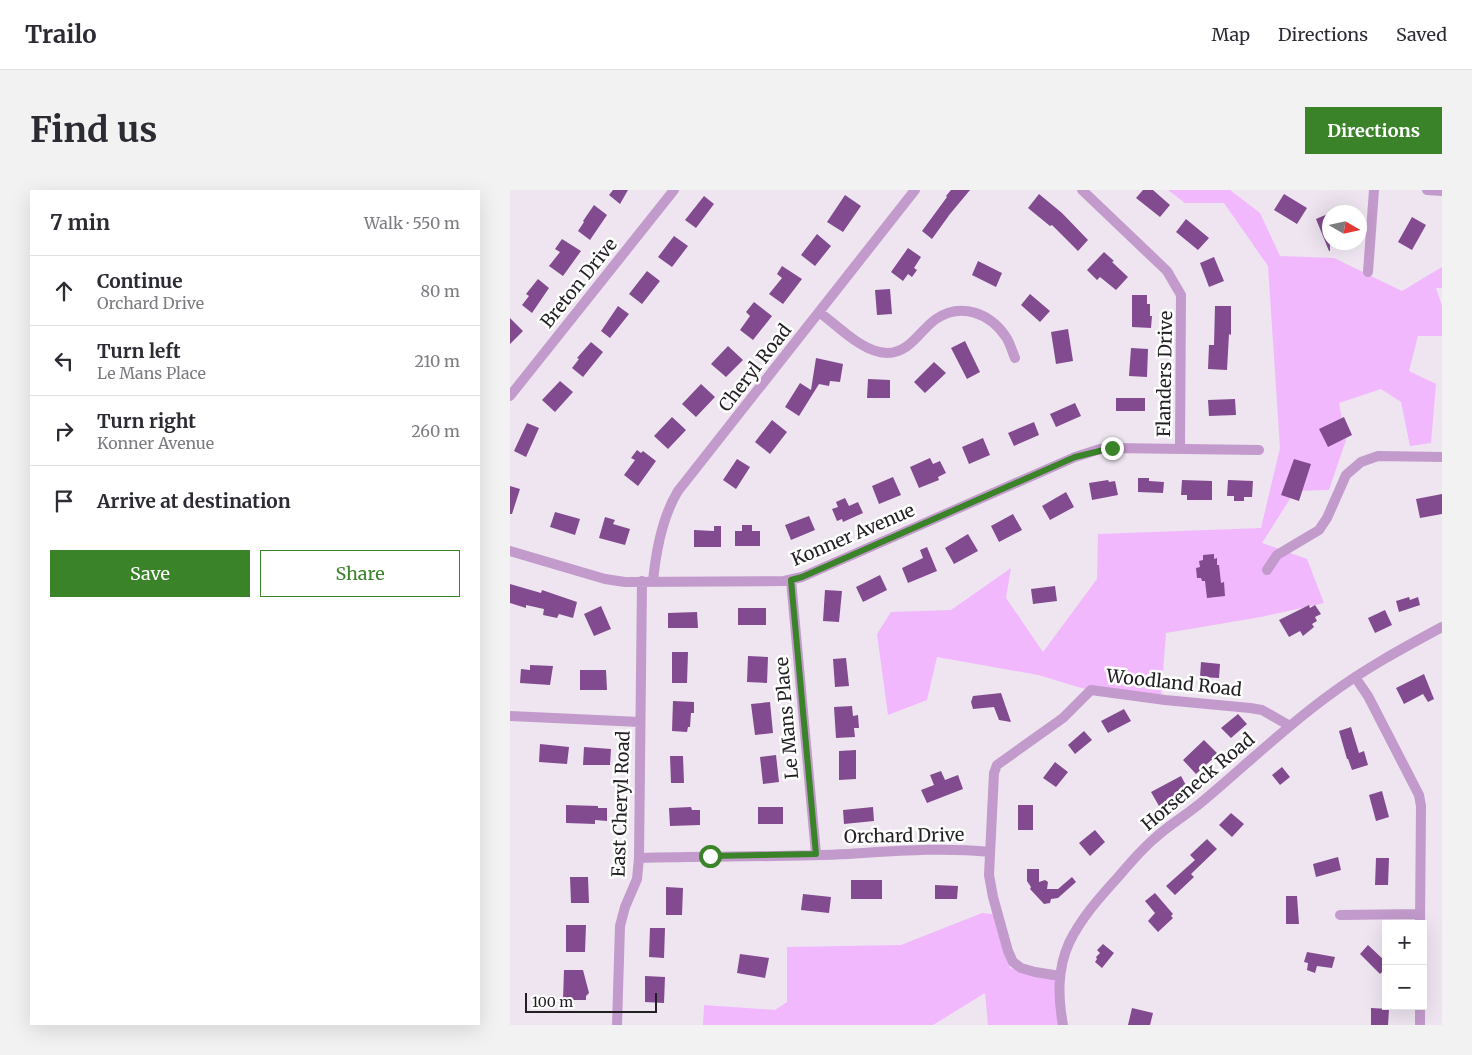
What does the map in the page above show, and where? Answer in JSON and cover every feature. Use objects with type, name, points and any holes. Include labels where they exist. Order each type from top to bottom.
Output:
[{"type":"street","name":"Breton Drive","points":[[510,396],[674,190]]},
{"type":"street","name":"Cheryl Road","points":[[653,581],[658,547],[670,507],[678,491],[915,190]]},
{"type":"street","name":"Flanders Drive","points":[[1082,190],[1167,271],[1181,295],[1180,448]]},
{"type":"street","points":[[1368,272],[1374,190]]},
{"type":"street","points":[[1427,190],[1442,191]]},
{"type":"street","points":[[820,312],[865,348],[876,352],[894,353],[905,348],[945,314],[952,311],[970,310],[981,314],[993,323],[1006,337],[1015,358]]},
{"type":"street","name":"Konner Avenue","points":[[510,550],[605,579],[625,582],[791,580],[802,577],[1075,457],[1112,448],[1259,450]]},
{"type":"street","points":[[1267,570],[1277,555],[1319,530],[1328,518],[1346,475],[1361,462],[1378,456],[1442,457]]},
{"type":"street","name":"Le Mans Place","points":[[791,580],[816,854]]},
{"type":"street","name":"East Cheryl Road","points":[[617,1025],[620,926],[625,907],[637,880],[639,858],[642,581]]},
{"type":"street","name":"Horseneck Road","points":[[1063,1025],[1059,997],[1060,976],[1068,945],[1083,918],[1137,856],[1155,838],[1190,813],[1290,726],[1355,677],[1400,649],[1442,627]]},
{"type":"street","points":[[1340,915],[1420,919],[1421,806],[1418,795],[1368,696],[1355,677]]},
{"type":"street","name":"Woodland Road","points":[[1060,976],[1021,968],[1010,957],[993,898],[989,875],[994,773],[997,765],[1063,718],[1092,690],[1262,710],[1290,726]]},
{"type":"street","points":[[510,716],[640,722]]},
{"type":"street","name":"Orchard Drive","points":[[639,858],[912,850],[990,852]]},
{"type":"street","points":[[1420,1010],[1420,1025]]},
{"type":"shaded area","points":[[1168,190],[1230,190],[1260,213],[1280,256],[1334,258],[1402,291],[1442,267],[1442,288],[1436,288],[1442,306],[1442,336],[1418,336],[1409,371],[1436,384],[1431,443],[1410,446],[1401,402],[1381,389],[1339,403],[1346,440],[1329,490],[1295,491],[1262,543],[1307,559],[1324,603],[1261,617],[1166,633],[1161,697],[1095,692],[1038,675],[937,657],[927,700],[888,715],[877,634],[891,612],[951,610],[1011,568],[1006,598],[1043,652],[1097,579],[1098,534],[1261,528],[1280,448],[1268,266],[1224,203],[1185,203]]},
{"type":"shaded area","points":[[982,913],[1000,915],[1010,968],[1060,980],[1063,1025],[988,1025],[985,993],[933,1025],[703,1025],[704,1005],[775,1010],[787,1002],[787,947],[901,945]]},
{"type":"building","points":[[613,190],[628,190],[620,204],[609,195]]},
{"type":"building","points":[[951,190],[970,190],[932,239],[922,231]]},
{"type":"building","points":[[1143,190],[1153,190],[1170,205],[1160,217],[1136,198]]},
{"type":"building","points":[[1039,194],[1062,213],[1088,240],[1078,251],[1052,225],[1050,226],[1028,208]]},
{"type":"building","points":[[1284,194],[1307,208],[1297,224],[1274,210]]},
{"type":"building","points":[[845,195],[861,206],[843,232],[827,222]]},
{"type":"building","points":[[704,196],[714,204],[696,228],[685,220]]},
{"type":"building","points":[[594,205],[607,215],[590,240],[578,231]]},
{"type":"building","points":[[1322,216],[1322,234],[1316,219]]},
{"type":"building","points":[[1412,217],[1426,225],[1412,250],[1398,242]]},
{"type":"building","points":[[1186,219],[1209,238],[1198,250],[1176,232]]},
{"type":"building","points":[[817,234],[831,246],[815,266],[801,255]]},
{"type":"building","points":[[674,236],[688,246],[672,267],[658,257]]},
{"type":"building","points":[[562,239],[581,251],[563,276],[549,266],[560,252],[555,249]]},
{"type":"building","points":[[908,248],[921,257],[914,268],[917,270],[912,277],[908,274],[903,281],[891,272]]},
{"type":"building","points":[[1104,252],[1128,277],[1116,290],[1100,277],[1097,280],[1087,270]]},
{"type":"building","points":[[1214,257],[1224,281],[1209,287],[1200,263]]},
{"type":"building","points":[[978,261],[1002,273],[996,287],[972,275]]},
{"type":"building","points":[[782,266],[802,279],[783,304],[769,294],[782,278],[777,274]]},
{"type":"building","points":[[647,271],[660,281],[642,304],[629,294]]},
{"type":"building","points":[[538,279],[549,288],[532,313],[522,305],[529,296],[526,294]]},
{"type":"building","points":[[890,289],[892,314],[877,315],[875,290]]},
{"type":"building","points":[[1030,294],[1050,311],[1040,322],[1021,305]]},
{"type":"building","points":[[1132,295],[1147,295],[1147,304],[1150,304],[1150,316],[1152,316],[1151,328],[1132,327]]},
{"type":"building","points":[[754,302],[772,316],[753,340],[740,330],[750,316],[746,312]]},
{"type":"building","points":[[618,306],[629,314],[610,338],[601,331]]},
{"type":"building","points":[[1215,306],[1231,306],[1231,335],[1229,334],[1227,370],[1208,369],[1209,345],[1214,345]]},
{"type":"building","points":[[510,318],[523,331],[510,344]]},
{"type":"building","points":[[1068,329],[1073,361],[1056,364],[1051,332]]},
{"type":"building","points":[[965,341],[980,372],[967,379],[951,348]]},
{"type":"building","points":[[591,342],[603,352],[583,377],[572,368],[579,359],[577,358]]},
{"type":"building","points":[[728,346],[743,360],[726,377],[711,364]]},
{"type":"building","points":[[1131,348],[1148,349],[1147,377],[1129,376]]},
{"type":"building","points":[[816,358],[843,364],[840,382],[830,381],[829,386],[819,384],[799,416],[785,407],[800,383],[811,390]]},
{"type":"building","points":[[934,362],[946,373],[925,393],[914,382]]},
{"type":"building","points":[[868,379],[890,380],[890,398],[867,398]]},
{"type":"building","points":[[560,381],[573,392],[555,412],[542,400]]},
{"type":"building","points":[[701,384],[715,397],[696,417],[682,404]]},
{"type":"building","points":[[1116,398],[1145,398],[1145,411],[1116,411]]},
{"type":"building","points":[[1235,399],[1236,415],[1209,416],[1208,400]]},
{"type":"building","points":[[1075,403],[1081,416],[1056,427],[1050,414]]},
{"type":"building","points":[[672,417],[686,430],[668,449],[654,436]]},
{"type":"building","points":[[1344,417],[1352,435],[1328,447],[1319,429]]},
{"type":"building","points":[[772,420],[787,432],[770,454],[755,442]]},
{"type":"building","points":[[1034,422],[1039,435],[1014,446],[1008,433]]},
{"type":"building","points":[[527,423],[539,428],[526,457],[514,451]]},
{"type":"building","points":[[983,438],[990,455],[969,464],[962,447]]},
{"type":"building","points":[[637,450],[641,453],[643,451],[656,461],[638,486],[624,475],[635,460],[631,458]]},
{"type":"building","points":[[930,458],[933,464],[940,461],[946,473],[938,477],[939,480],[919,488],[910,467]]},
{"type":"building","points":[[737,459],[750,467],[736,489],[723,480]]},
{"type":"building","points":[[1294,459],[1311,464],[1299,501],[1281,495]]},
{"type":"building","points":[[893,477],[901,495],[879,504],[872,486]]},
{"type":"building","points":[[1138,478],[1149,478],[1149,481],[1164,482],[1163,493],[1138,492]]},
{"type":"building","points":[[1108,480],[1109,482],[1115,481],[1118,495],[1092,500],[1089,483]]},
{"type":"building","points":[[1182,480],[1212,481],[1212,500],[1187,500],[1187,495],[1181,495]]},
{"type":"building","points":[[1228,480],[1253,481],[1252,497],[1244,497],[1244,501],[1234,501],[1234,496],[1227,496]]},
{"type":"building","points":[[510,486],[520,489],[512,514],[510,514]]},
{"type":"building","points":[[1066,492],[1074,507],[1050,520],[1042,506]]},
{"type":"building","points":[[1442,494],[1442,514],[1420,518],[1416,499]]},
{"type":"building","points":[[845,498],[849,506],[858,502],[863,513],[843,522],[842,519],[837,521],[832,509],[838,507],[836,502]]},
{"type":"building","points":[[555,512],[580,519],[575,535],[550,527]]},
{"type":"building","points":[[1013,514],[1022,530],[999,542],[991,526]]},
{"type":"building","points":[[809,516],[815,530],[791,540],[785,525]]},
{"type":"building","points":[[605,517],[615,520],[613,524],[630,529],[625,545],[599,538]]},
{"type":"building","points":[[742,525],[752,525],[752,531],[760,531],[760,546],[735,546],[735,531],[742,531]]},
{"type":"building","points":[[714,526],[721,526],[721,547],[694,547],[694,530],[714,531]]},
{"type":"building","points":[[968,534],[978,551],[954,564],[945,548]]},
{"type":"building","points":[[927,547],[937,571],[908,583],[902,568],[923,558],[920,550]]},
{"type":"building","points":[[1214,554],[1214,559],[1217,558],[1217,565],[1219,565],[1221,583],[1224,582],[1225,596],[1207,598],[1205,581],[1197,578],[1196,568],[1200,567],[1199,561],[1203,560],[1203,555]]},
{"type":"building","points":[[880,575],[887,590],[863,602],[856,587]]},
{"type":"building","points":[[510,584],[541,593],[542,590],[577,602],[573,618],[559,614],[557,618],[543,615],[544,609],[526,605],[526,608],[510,603]]},
{"type":"building","points":[[1055,586],[1057,601],[1033,604],[1031,589]]},
{"type":"building","points":[[825,590],[842,591],[839,622],[823,621]]},
{"type":"building","points":[[1409,597],[1410,600],[1418,597],[1420,605],[1399,612],[1396,601]]},
{"type":"building","points":[[1309,605],[1310,608],[1315,605],[1321,614],[1315,617],[1317,621],[1312,624],[1314,627],[1303,636],[1300,631],[1289,637],[1279,620]]},
{"type":"building","points":[[601,606],[611,629],[594,636],[584,614]]},
{"type":"building","points":[[738,608],[766,608],[766,625],[738,625]]},
{"type":"building","points":[[1385,610],[1392,625],[1375,633],[1368,618]]},
{"type":"building","points":[[697,612],[698,628],[668,628],[668,613]]},
{"type":"building","points":[[672,652],[688,652],[687,683],[672,683]]},
{"type":"building","points":[[748,656],[768,657],[767,683],[747,682]]},
{"type":"building","points":[[846,658],[849,686],[835,687],[833,659]]},
{"type":"building","points":[[1201,662],[1220,664],[1219,678],[1200,677]]},
{"type":"building","points":[[530,665],[553,666],[550,685],[520,683],[521,669],[530,670]]},
{"type":"building","points":[[580,670],[606,670],[607,690],[580,690]]},
{"type":"building","points":[[1424,674],[1434,699],[1428,702],[1423,694],[1404,704],[1396,688]]},
{"type":"building","points":[[1001,693],[1011,722],[999,720],[994,707],[973,709],[971,702],[973,696]]},
{"type":"building","points":[[673,701],[694,702],[694,713],[691,713],[690,727],[688,727],[687,732],[672,731]]},
{"type":"building","points":[[770,702],[773,733],[755,735],[751,704]]},
{"type":"building","points":[[852,706],[853,716],[858,715],[859,728],[854,728],[855,737],[836,738],[834,707]]},
{"type":"building","points":[[1124,709],[1131,721],[1108,733],[1101,721]]},
{"type":"building","points":[[1238,714],[1247,724],[1231,738],[1221,728]]},
{"type":"building","points":[[1351,727],[1359,753],[1364,751],[1368,765],[1352,770],[1339,731]]},
{"type":"building","points":[[1084,731],[1092,740],[1075,754],[1068,745]]},
{"type":"building","points":[[1204,740],[1218,754],[1196,774],[1183,760]]},
{"type":"building","points":[[540,744],[569,747],[567,764],[539,762]]},
{"type":"building","points":[[584,747],[611,749],[610,765],[583,765]]},
{"type":"building","points":[[856,750],[856,779],[839,780],[839,751]]},
{"type":"building","points":[[776,755],[779,782],[763,784],[760,757]]},
{"type":"building","points":[[670,756],[683,756],[684,783],[671,783]]},
{"type":"building","points":[[1055,762],[1068,772],[1056,787],[1043,778]]},
{"type":"building","points":[[1282,767],[1290,777],[1280,785],[1272,775]]},
{"type":"building","points":[[941,771],[945,780],[958,775],[963,789],[927,803],[921,790],[934,785],[930,775]]},
{"type":"building","points":[[1181,776],[1189,791],[1159,806],[1151,792]]},
{"type":"building","points":[[1382,791],[1389,817],[1376,821],[1369,795]]},
{"type":"building","points":[[566,805],[607,808],[607,821],[595,820],[595,824],[566,823]]},
{"type":"building","points":[[1018,805],[1033,805],[1033,830],[1018,830]]},
{"type":"building","points":[[691,807],[692,810],[700,810],[700,825],[670,826],[669,808]]},
{"type":"building","points":[[758,807],[783,807],[783,824],[758,824]]},
{"type":"building","points":[[873,807],[874,821],[844,824],[843,810]]},
{"type":"building","points":[[1231,813],[1244,824],[1232,837],[1219,825]]},
{"type":"building","points":[[1095,830],[1105,842],[1090,856],[1079,843]]},
{"type":"building","points":[[1207,839],[1217,849],[1191,874],[1194,877],[1175,895],[1166,886],[1195,860],[1190,855]]},
{"type":"building","points":[[1338,857],[1341,870],[1316,877],[1313,864]]},
{"type":"building","points":[[1376,858],[1389,858],[1388,885],[1375,885]]},
{"type":"building","points":[[1027,869],[1039,869],[1039,882],[1045,880],[1048,882],[1047,889],[1058,889],[1072,877],[1076,882],[1058,898],[1051,899],[1050,903],[1044,904],[1030,889],[1031,887],[1027,881]]},
{"type":"building","points":[[570,877],[588,877],[589,903],[571,903]]},
{"type":"building","points":[[851,880],[882,880],[882,899],[851,899]]},
{"type":"building","points":[[935,885],[958,886],[957,899],[935,899]]},
{"type":"building","points":[[666,887],[683,888],[682,915],[666,915]]},
{"type":"building","points":[[1155,893],[1173,914],[1171,916],[1173,918],[1158,932],[1148,921],[1155,913],[1145,901]]},
{"type":"building","points":[[803,894],[831,897],[829,913],[801,910]]},
{"type":"building","points":[[1286,896],[1297,896],[1299,924],[1286,924]]},
{"type":"building","points":[[566,925],[586,925],[585,952],[566,952]]},
{"type":"building","points":[[650,928],[665,928],[664,958],[649,957]]},
{"type":"building","points":[[1103,944],[1114,953],[1102,968],[1095,962],[1096,957],[1100,953],[1097,950]]},
{"type":"building","points":[[1368,945],[1382,958],[1382,972],[1380,974],[1360,954]]},
{"type":"building","points":[[1307,952],[1335,957],[1332,968],[1317,966],[1315,973],[1307,970],[1308,963],[1304,962]]},
{"type":"building","points":[[740,954],[769,958],[765,978],[737,973]]},
{"type":"building","points":[[564,970],[583,970],[589,993],[586,996],[586,1000],[563,1000]]},
{"type":"building","points":[[645,976],[665,977],[664,1003],[645,1002]]},
{"type":"building","points":[[1132,1008],[1153,1013],[1150,1025],[1128,1025]]},
{"type":"building","points":[[1371,1008],[1389,1010],[1388,1025],[1371,1025]]},
{"type":"route","points":[[710,856],[816,854],[791,580],[802,577],[1075,457],[1100,449],[1112,448]]}]
